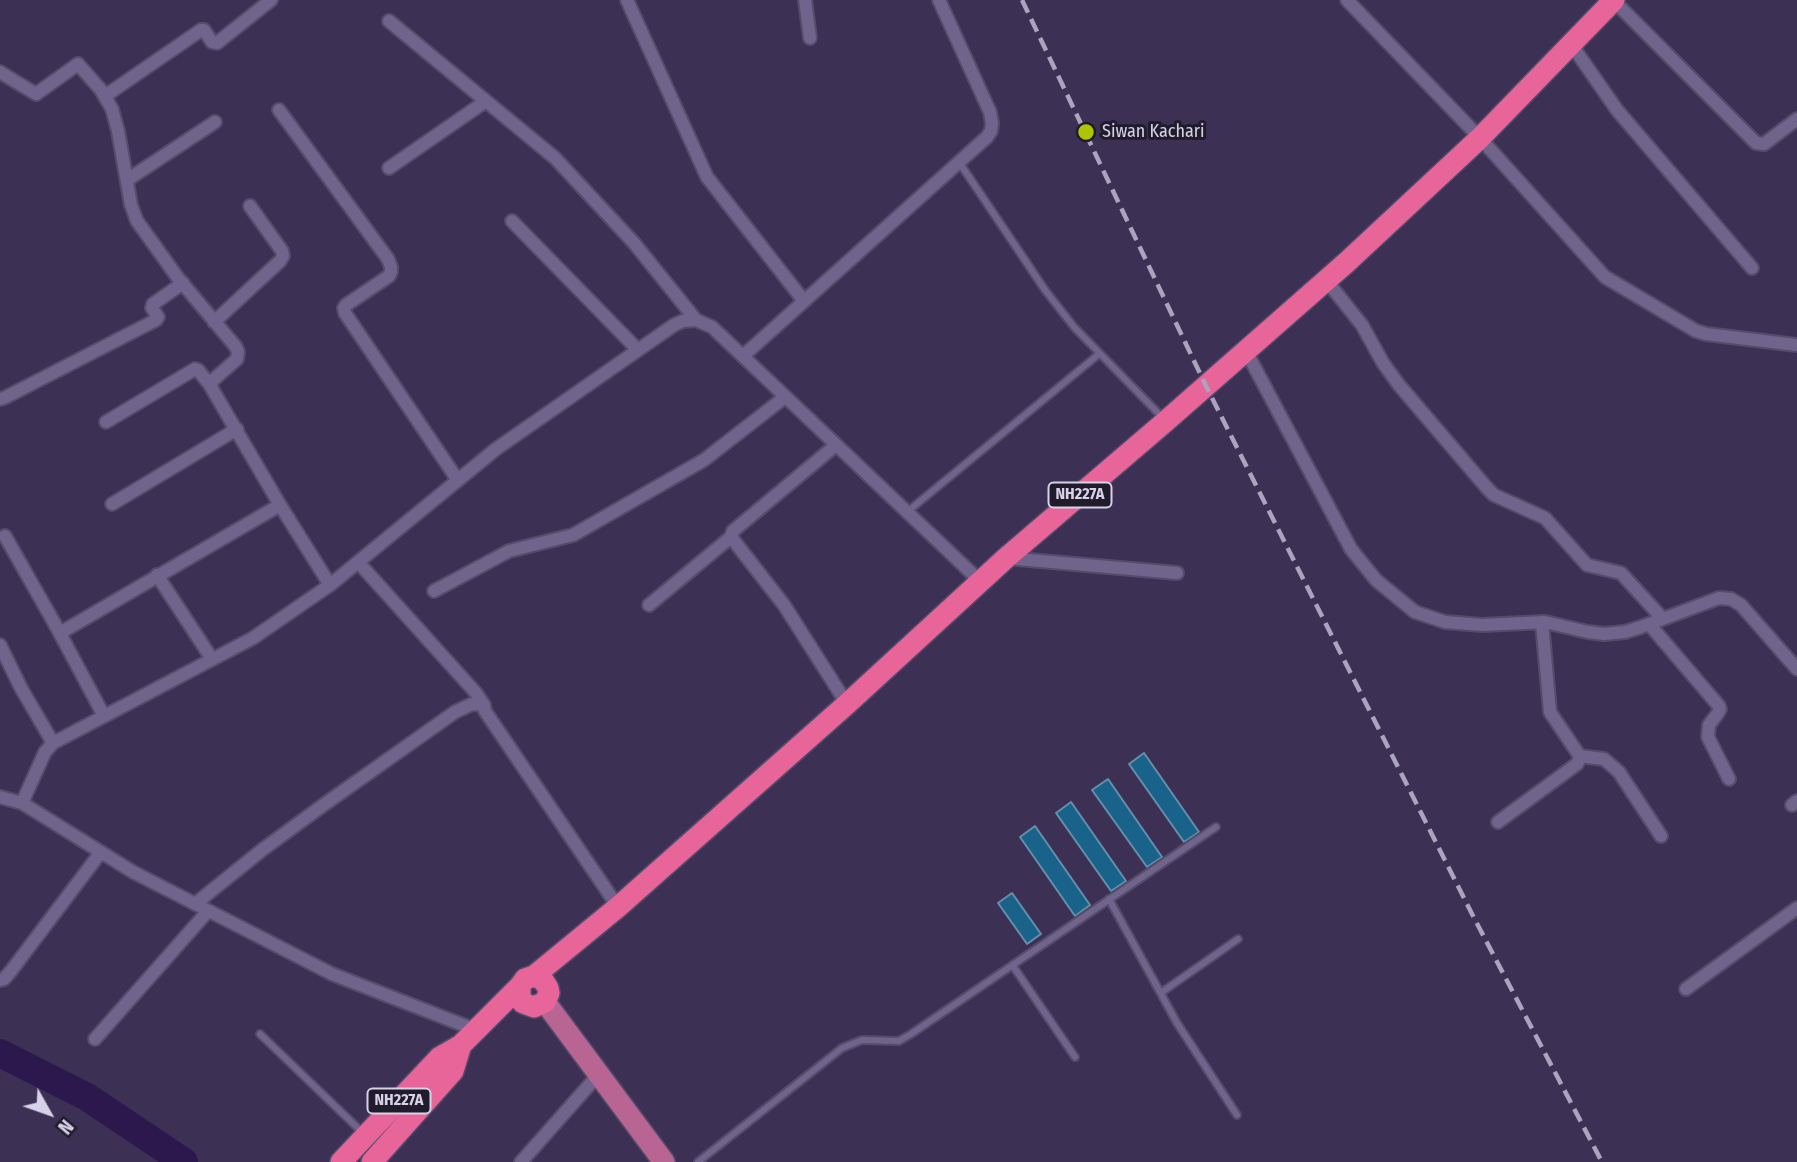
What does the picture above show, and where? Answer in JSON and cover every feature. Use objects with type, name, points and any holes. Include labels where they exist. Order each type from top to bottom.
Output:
[{"type":"highway","name":"NH227A","points":[[341,1162],[440,1057],[469,1038],[527,981],[618,907],[848,704],[1006,558],[1326,280],[1480,138],[1613,0]]},
{"type":"highway","points":[[527,981],[543,980],[548,988],[545,1002]]},
{"type":"highway","name":"NH227A","points":[[372,1162],[453,1071],[469,1038]]},
{"type":"main road","points":[[545,1002],[664,1162]]},
{"type":"street","points":[[105,96],[201,30],[204,30],[212,42],[217,43],[271,0]]},
{"type":"street","points":[[627,0],[706,177],[804,301]]},
{"type":"street","points":[[805,0],[810,38]]},
{"type":"street","points":[[743,356],[991,131],[990,112],[939,0]]},
{"type":"street","points":[[1348,0],[1480,138],[1601,274],[1696,331],[1797,345]]},
{"type":"street","points":[[1613,0],[1756,142],[1764,144],[1797,119]]},
{"type":"street","points":[[389,21],[555,158],[634,243],[696,320],[712,327],[981,582]]},
{"type":"street","points":[[1571,44],[1617,110],[1752,268]]},
{"type":"street","points":[[0,72],[36,94],[79,64],[105,96],[118,131],[131,205],[137,221],[183,284],[236,347],[237,359],[210,385]]},
{"type":"street","points":[[389,167],[486,101]]},
{"type":"street","points":[[279,110],[388,259],[391,267],[389,276],[346,304],[345,313],[457,479]]},
{"type":"street","points":[[127,180],[215,122]]},
{"type":"street","points":[[214,321],[283,256],[250,206]]},
{"type":"street","points":[[512,221],[638,350]]},
{"type":"street","points":[[1326,280],[1362,325],[1399,385],[1494,495],[1545,518],[1587,565],[1621,573],[1719,706],[1720,709],[1709,726],[1708,737],[1729,779]]},
{"type":"street","points":[[0,398],[156,320],[158,317],[152,308],[153,304],[183,284]]},
{"type":"street","points":[[22,803],[45,752],[53,743],[253,638],[330,585],[496,449],[674,325],[696,320]]},
{"type":"street","points":[[1246,351],[1351,549],[1376,580],[1415,612],[1445,622],[1482,625],[1542,622],[1604,634],[1625,632],[1719,598],[1731,599],[1741,605],[1797,669]]},
{"type":"street","points":[[106,422],[193,369],[198,370],[210,385],[279,505],[330,585]]},
{"type":"street","points":[[434,591],[500,554],[567,537],[586,528],[704,460],[785,397]]},
{"type":"street","points":[[112,504],[237,429]]},
{"type":"street","points":[[649,605],[836,445]]},
{"type":"street","points":[[60,633],[279,505]]},
{"type":"street","points":[[5,536],[104,716]]},
{"type":"street","points":[[731,537],[784,605],[848,704]]},
{"type":"street","points":[[1006,558],[1178,573]]},
{"type":"street","points":[[358,562],[476,693],[485,711],[618,907]]},
{"type":"street","points":[[157,575],[212,659]]},
{"type":"street","points":[[1498,822],[1580,760],[1550,712],[1542,622]]},
{"type":"street","points":[[0,645],[53,743]]},
{"type":"street","points":[[195,904],[262,850],[455,712],[472,704],[484,705]]},
{"type":"street","points":[[1579,756],[1604,759],[1619,772],[1661,836]]},
{"type":"street","points":[[2,795],[22,803],[133,872],[332,974],[469,1038]]},
{"type":"street","points":[[0,980],[11,971],[101,852]]},
{"type":"street","points":[[1686,989],[1797,908]]},
{"type":"street","points":[[95,1039],[208,911]]},
{"type":"street","points":[[521,1162],[599,1074]]},
{"type":"lane","points":[[959,162],[1045,290],[1074,327],[1166,421]]},
{"type":"lane","points":[[907,512],[1099,354]]},
{"type":"lane","points":[[698,1162],[842,1048],[862,1040],[899,1041],[1216,827]]},
{"type":"lane","points":[[1109,899],[1177,1023],[1237,1115]]},
{"type":"lane","points":[[1162,992],[1238,939]]},
{"type":"lane","points":[[1013,966],[1075,1057]]},
{"type":"lane","points":[[260,1034],[366,1136]]},
{"type":"building","points":[[1144,753],[1199,832],[1184,842],[1129,764]]},
{"type":"building","points":[[1108,779],[1162,857],[1147,867],[1092,790]]},
{"type":"building","points":[[1071,802],[1126,881],[1111,891],[1056,813]]},
{"type":"building","points":[[1035,826],[1090,905],[1075,916],[1020,837]]},
{"type":"building","points":[[1012,893],[1041,934],[1027,944],[998,903]]},
{"type":"waterway","points":[[0,1053],[87,1097],[184,1162]]},
{"type":"railway","points":[[1022,0],[1206,386],[1472,914],[1602,1162]]},
{"type":"place","name":"Siwan Kachari","points":[[1086,132]]}]
